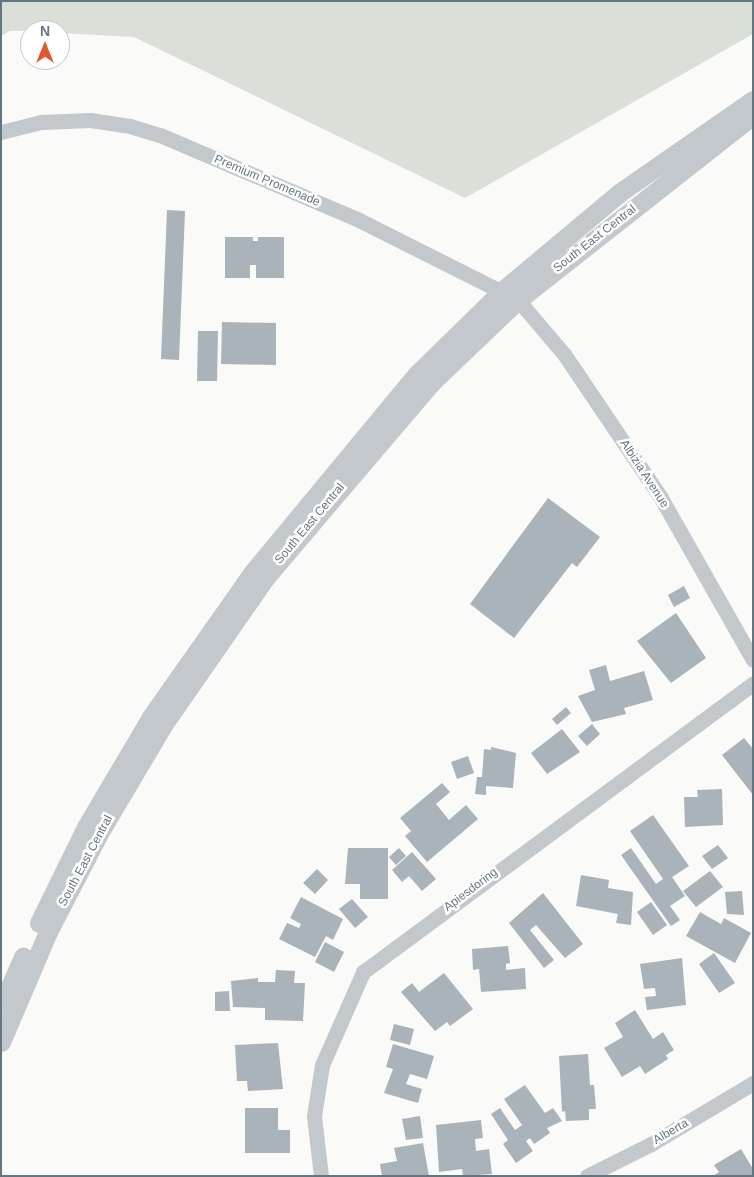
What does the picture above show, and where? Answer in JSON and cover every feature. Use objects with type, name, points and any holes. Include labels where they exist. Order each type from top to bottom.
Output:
[{"type":"street","name":"South East Central","points":[[1,1007],[86,827],[151,717],[259,564],[417,374],[510,295],[620,193],[753,100]]},
{"type":"street","name":"South East Central","points":[[1,1042],[48,932],[98,835],[163,725],[259,586],[431,383],[510,295],[753,115]]},
{"type":"street","name":"Premium Promenade","points":[[1,132],[41,122],[90,120],[130,126],[359,220],[510,295]]},
{"type":"street","name":"Albizia Avenue","points":[[510,295],[564,354],[661,498],[753,660]]},
{"type":"street","name":"Apiesdoring","points":[[321,1176],[314,1116],[322,1065],[363,972],[753,683]]},
{"type":"street","name":"Alberta","points":[[587,1176],[651,1144],[753,1083]]},
{"type":"shaded area","points":[[1,1],[753,1],[753,34],[465,198],[134,37],[70,34],[70,20],[20,20],[20,31],[10,31],[1,36]]},
{"type":"building","points":[[167,210],[185,211],[179,360],[161,359]]},
{"type":"building","points":[[225,237],[253,237],[253,241],[258,241],[258,237],[284,237],[284,278],[256,278],[256,265],[250,265],[250,278],[225,278]]},
{"type":"building","points":[[222,322],[276,323],[276,365],[221,364]]},
{"type":"building","points":[[198,331],[218,331],[217,381],[197,381]]},
{"type":"building","points":[[548,498],[600,537],[577,567],[572,563],[514,638],[470,604]]},
{"type":"building","points":[[684,586],[690,598],[674,607],[668,595]]},
{"type":"building","points":[[676,613],[706,658],[671,683],[637,641]]},
{"type":"building","points":[[606,665],[610,681],[644,671],[653,700],[624,708],[626,714],[592,722],[578,696],[595,690],[589,670]]},
{"type":"building","points":[[566,707],[571,713],[557,725],[552,719]]},
{"type":"building","points":[[592,724],[600,734],[587,746],[578,736]]},
{"type":"building","points":[[562,729],[580,752],[547,774],[531,753]]},
{"type":"building","points":[[744,738],[753,749],[753,795],[722,755]]},
{"type":"building","points":[[491,747],[516,753],[513,788],[486,786],[486,795],[475,794],[477,777],[482,777],[484,749],[491,750]]},
{"type":"building","points":[[468,756],[474,773],[457,779],[451,762]]},
{"type":"building","points":[[442,783],[450,792],[436,804],[449,820],[466,805],[478,819],[427,862],[405,836],[411,831],[400,818]]},
{"type":"building","points":[[722,789],[723,825],[685,827],[684,797],[698,797],[697,790]]},
{"type":"building","points":[[653,815],[689,866],[672,877],[685,896],[670,906],[680,920],[671,926],[621,855],[631,848],[656,884],[663,879],[630,831]]},
{"type":"building","points":[[718,845],[728,858],[712,869],[702,856]]},
{"type":"building","points":[[348,848],[388,848],[388,899],[360,899],[360,884],[345,884]]},
{"type":"building","points":[[399,848],[406,856],[396,865],[389,857]]},
{"type":"building","points":[[412,852],[436,879],[422,891],[409,876],[402,882],[392,870]]},
{"type":"building","points":[[317,869],[328,880],[315,894],[303,883]]},
{"type":"building","points":[[710,871],[723,887],[696,907],[683,891]]},
{"type":"building","points":[[581,875],[609,880],[608,888],[633,892],[631,925],[616,923],[618,914],[576,906]]},
{"type":"building","points":[[742,891],[744,915],[727,914],[725,892]]},
{"type":"building","points":[[543,893],[583,944],[565,958],[536,925],[530,930],[554,960],[544,968],[509,923]]},
{"type":"building","points":[[301,897],[343,919],[333,940],[326,936],[315,957],[279,939],[287,923],[299,928],[301,924],[290,918]]},
{"type":"building","points":[[352,899],[368,917],[355,928],[339,909]]},
{"type":"building","points":[[651,902],[667,925],[653,935],[637,912]]},
{"type":"building","points":[[700,912],[721,924],[724,918],[751,933],[735,963],[686,936]]},
{"type":"building","points":[[325,942],[344,952],[334,972],[315,962]]},
{"type":"building","points":[[508,946],[510,963],[506,964],[506,970],[525,968],[526,989],[481,992],[479,969],[473,970],[472,949]]},
{"type":"building","points":[[714,953],[735,983],[719,993],[699,964]]},
{"type":"building","points":[[682,958],[686,1005],[647,1010],[645,997],[656,996],[655,988],[644,989],[640,964]]},
{"type":"building","points":[[276,970],[295,971],[294,983],[305,983],[303,1021],[265,1020],[265,1008],[233,1007],[231,981],[258,978],[258,982],[275,982]]},
{"type":"building","points":[[444,973],[473,1009],[450,1026],[447,1022],[435,1031],[401,992],[412,983],[419,992]]},
{"type":"building","points":[[229,991],[230,1011],[215,1011],[215,992]]},
{"type":"building","points":[[635,1010],[653,1039],[663,1032],[674,1050],[666,1055],[668,1059],[645,1074],[640,1066],[622,1077],[604,1048],[623,1037],[615,1023]]},
{"type":"building","points":[[394,1024],[414,1029],[410,1045],[390,1040]]},
{"type":"building","points":[[278,1043],[283,1089],[248,1091],[247,1081],[237,1081],[235,1045]]},
{"type":"building","points":[[393,1044],[434,1056],[427,1079],[410,1074],[406,1084],[422,1089],[418,1103],[384,1093],[393,1069],[386,1067]]},
{"type":"building","points":[[588,1054],[590,1085],[594,1085],[596,1109],[589,1109],[589,1120],[566,1121],[565,1111],[562,1112],[559,1056]]},
{"type":"building","points":[[525,1085],[545,1113],[553,1108],[562,1121],[547,1128],[550,1133],[534,1144],[530,1138],[526,1141],[533,1151],[516,1163],[503,1144],[508,1140],[491,1114],[500,1108],[515,1130],[522,1125],[504,1099]]},
{"type":"building","points":[[245,1108],[278,1108],[278,1130],[290,1130],[290,1153],[245,1153]]},
{"type":"building","points":[[420,1116],[423,1138],[406,1140],[402,1119]]},
{"type":"building","points":[[481,1120],[483,1138],[475,1139],[476,1151],[489,1149],[492,1174],[463,1176],[462,1169],[439,1172],[436,1125]]},
{"type":"building","points":[[423,1143],[429,1176],[382,1176],[380,1164],[397,1161],[394,1148]]},
{"type":"building","points":[[741,1149],[753,1169],[753,1176],[713,1176],[719,1172],[714,1165]]}]
